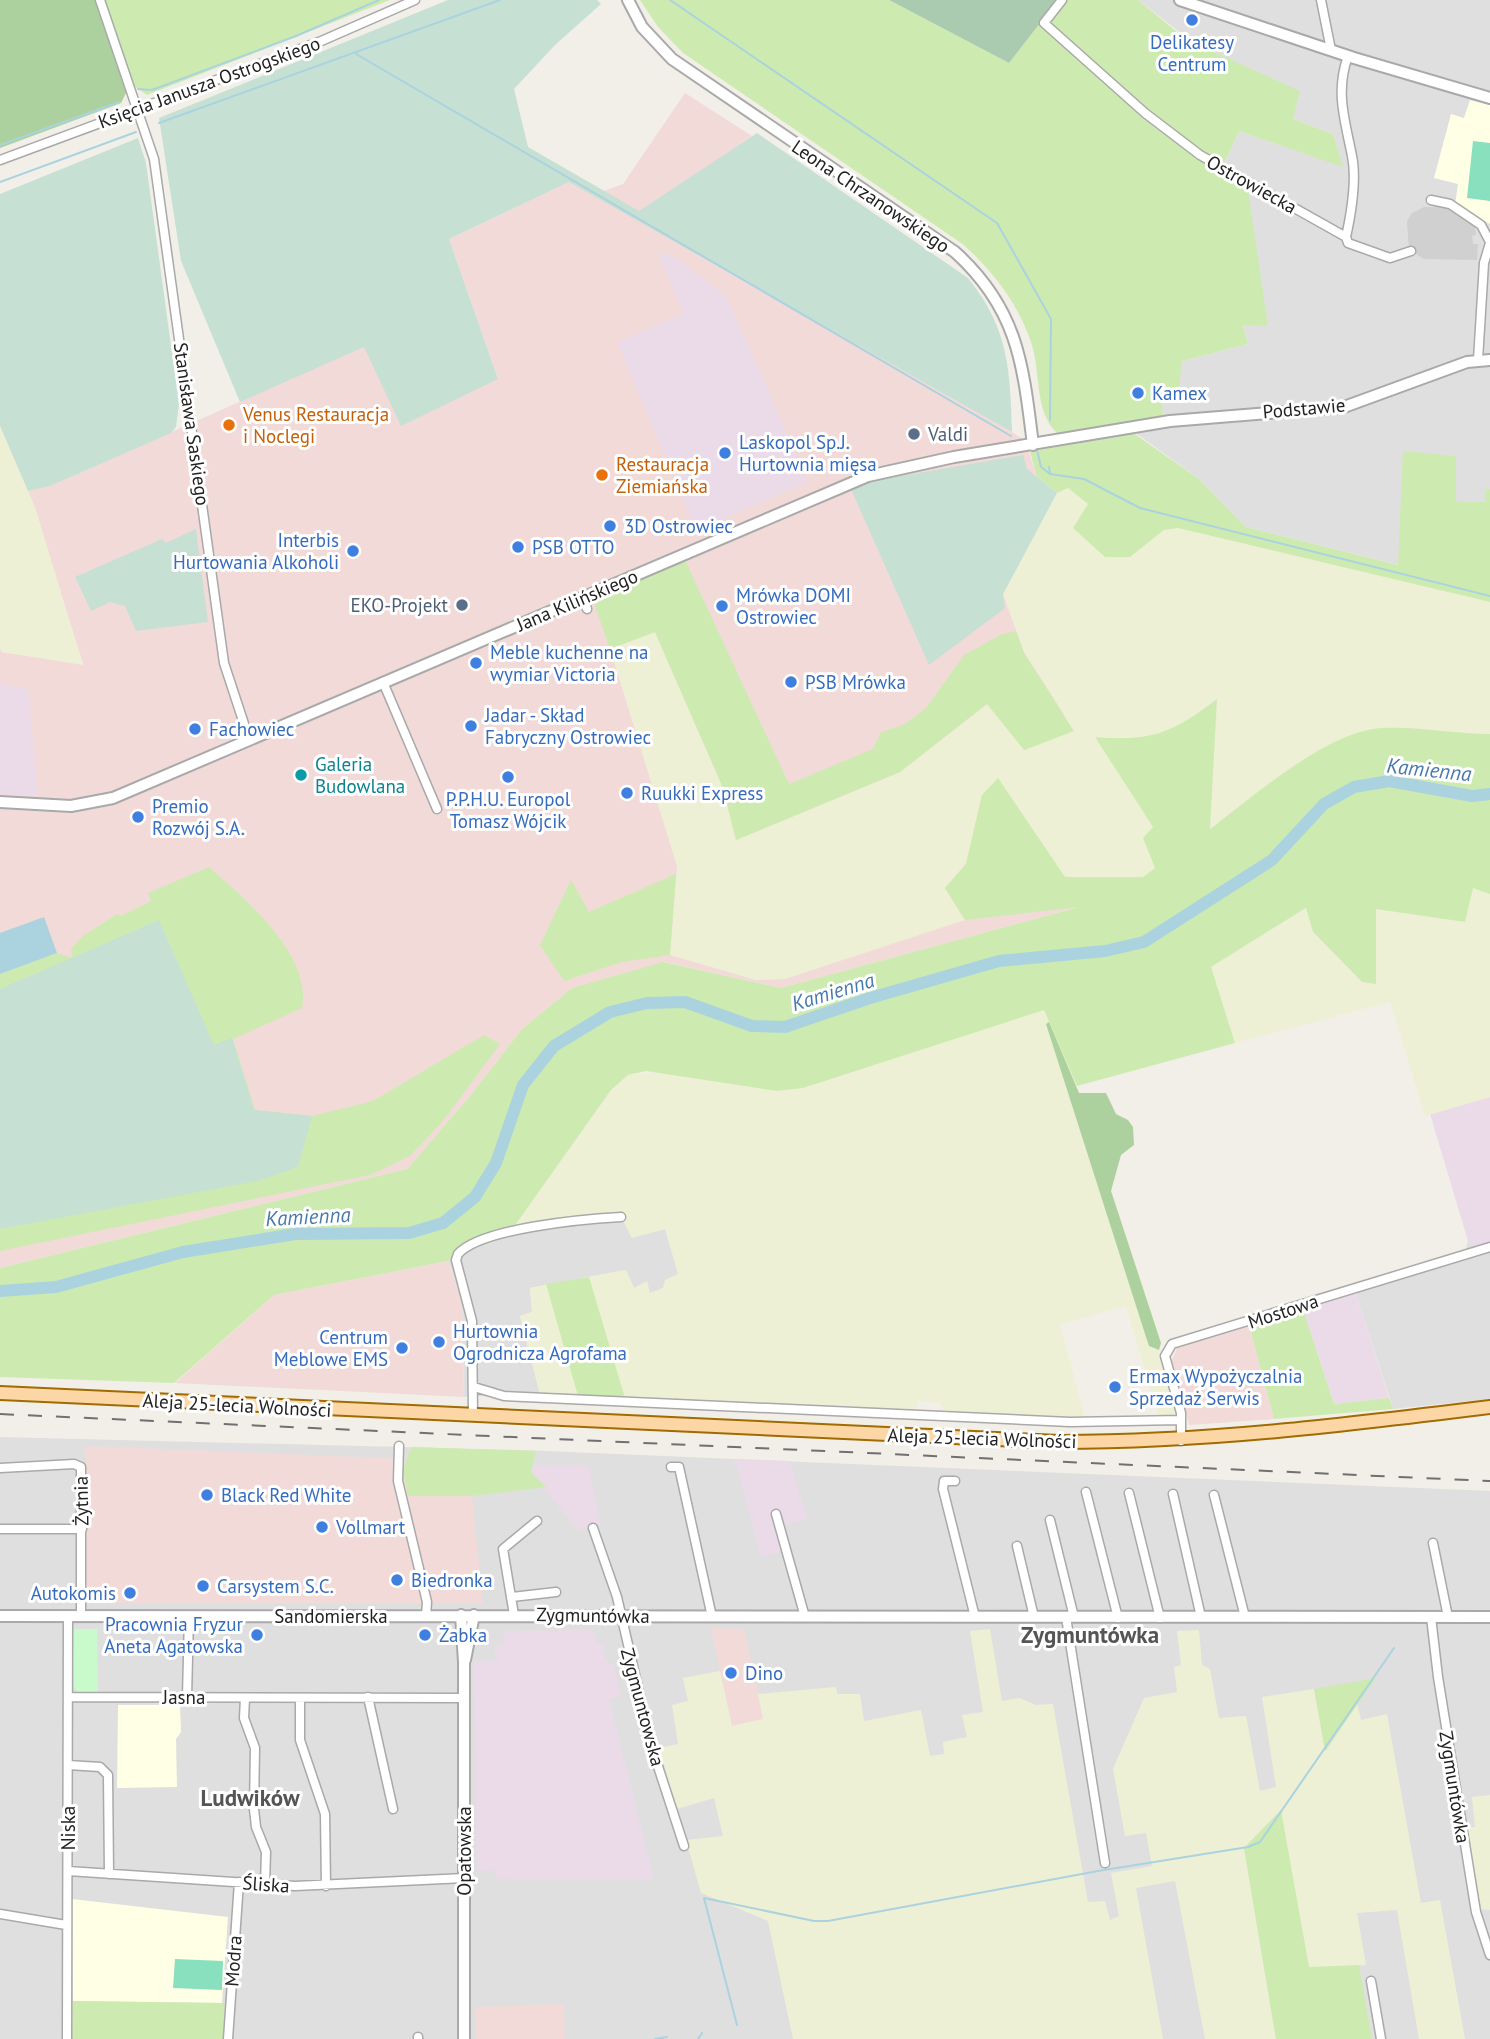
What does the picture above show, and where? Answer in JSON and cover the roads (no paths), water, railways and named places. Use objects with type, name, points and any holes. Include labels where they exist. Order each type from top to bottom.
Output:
[{"type":"main road","name":"Aleja 25-lecia Wolności","points":[[0,1393],[1047,1441],[1181,1441],[1283,1433],[1490,1407]]},
{"type":"street","name":"Stanisława Saskiego","points":[[100,0],[142,122],[159,184],[224,663],[248,739]]},
{"type":"street","name":"Księcia Janusza Ostrogskiego","points":[[0,160],[319,41],[415,0]]},
{"type":"street","name":"Leona Chrzanowskiego","points":[[628,0],[650,37],[672,59],[955,252],[977,273],[999,301],[1012,329],[1033,445]]},
{"type":"street","name":"Ostrowiecka","points":[[1062,0],[1044,23],[1145,113],[1200,155],[1346,237]]},
{"type":"street","points":[[1180,0],[1348,56],[1490,97]]},
{"type":"street","points":[[1321,0],[1331,50]]},
{"type":"street","points":[[1348,56],[1340,86],[1343,119],[1353,165],[1346,237],[1348,243],[1390,258],[1401,257],[1411,251]]},
{"type":"street","points":[[1431,201],[1450,204],[1481,225],[1490,243],[1483,263],[1484,360]]},
{"type":"street","name":"Podstawie","points":[[1165,422],[1210,415],[1344,407],[1484,360]]},
{"type":"street","name":"Jana Kilińskiego","points":[[0,802],[60,806],[92,804],[867,476],[943,459],[1165,422]]},
{"type":"street","points":[[583,596],[587,608]]},
{"type":"street","points":[[383,682],[437,808]]},
{"type":"street","points":[[473,1416],[472,1321],[456,1259],[458,1254],[471,1245],[511,1231],[621,1217]]},
{"type":"street","name":"Mostowa","points":[[1181,1441],[1181,1420],[1165,1356],[1172,1344],[1490,1247]]},
{"type":"street","points":[[474,1387],[504,1396],[961,1419],[1070,1422],[1181,1420]]},
{"type":"street","points":[[399,1446],[398,1481],[426,1602],[426,1616]]},
{"type":"street","name":"Żytnia","points":[[0,1468],[80,1466],[81,1616]]},
{"type":"street","points":[[671,1467],[679,1467],[712,1617]]},
{"type":"street","points":[[956,1481],[944,1481],[943,1489],[975,1617]]},
{"type":"street","points":[[1086,1492],[1118,1618]]},
{"type":"street","points":[[1129,1493],[1160,1618]]},
{"type":"street","points":[[1172,1494],[1201,1617]]},
{"type":"street","points":[[1214,1495],[1245,1617]]},
{"type":"street","points":[[776,1514],[805,1617]]},
{"type":"street","points":[[1050,1520],[1070,1617],[1105,1863]]},
{"type":"street","points":[[514,1615],[503,1549],[537,1521]]},
{"type":"street","name":"Zygmuntowska","points":[[593,1528],[620,1616],[652,1748],[684,1846]]},
{"type":"street","points":[[0,1529],[82,1529]]},
{"type":"street","points":[[1433,1543],[1448,1617]]},
{"type":"street","points":[[1017,1546],[1034,1617]]},
{"type":"street","points":[[512,1597],[556,1592]]},
{"type":"street","name":"Opatowska","points":[[461,1615],[464,1662],[464,2039]]},
{"type":"street","name":"Sandomierska","points":[[0,1616],[474,1615]]},
{"type":"street","name":"Zygmuntówka","points":[[474,1615],[1490,1617]]},
{"type":"street","name":"Opatowska","points":[[464,1662],[474,1615]]},
{"type":"street","name":"Niska","points":[[67,2039],[68,1616]]},
{"type":"street","points":[[187,1697],[188,1616]]},
{"type":"street","name":"Zygmuntówka","points":[[1431,1617],[1438,1677],[1476,1912],[1490,1955]]},
{"type":"street","name":"Jasna","points":[[68,1697],[464,1698]]},
{"type":"street","points":[[368,1697],[393,1809]]},
{"type":"street","points":[[245,1698],[244,1718],[255,1748],[254,1809],[256,1827],[265,1852],[265,1884]]},
{"type":"street","points":[[300,1698],[300,1740],[326,1814],[326,1886]]},
{"type":"street","points":[[68,1765],[100,1767],[108,1775],[108,1874]]},
{"type":"street","name":"Śliska","points":[[68,1871],[326,1886],[465,1878]]},
{"type":"street","name":"Modra","points":[[228,2039],[239,1882]]},
{"type":"street","points":[[0,1914],[66,1925]]},
{"type":"street","points":[[1371,1982],[1381,2039]]},
{"type":"water","points":[[44,917],[57,953],[0,974],[0,933]]},
{"type":"waterway","points":[[138,89],[152,90],[296,36],[379,0]]},
{"type":"waterway","points":[[159,123],[500,0]]},
{"type":"waterway","points":[[670,0],[997,223],[1051,319],[1050,420]]},
{"type":"waterway","points":[[356,54],[1011,436]]},
{"type":"waterway","points":[[0,145],[119,102]]},
{"type":"waterway","points":[[0,182],[136,132]]},
{"type":"waterway","points":[[1037,450],[1041,467],[1050,474]]},
{"type":"waterway","points":[[1049,467],[1050,474],[1084,479],[1140,508],[1490,596]]},
{"type":"waterway","name":"Kamienna","points":[[0,1291],[56,1287],[183,1252],[295,1234],[409,1233],[443,1223],[475,1197],[496,1163],[523,1085],[554,1046],[610,1012],[647,1003],[685,1002],[752,1026],[785,1027],[870,998],[999,961],[1105,951],[1144,942],[1272,860],[1324,804],[1354,787],[1389,781],[1472,796],[1490,794]]},
{"type":"waterway","points":[[737,2025],[704,1898],[814,1921],[828,1921],[1098,1871],[1248,1847],[1260,1842],[1394,1648]]},
{"type":"waterway","points":[[698,2039],[702,2033]]},
{"type":"waterway","points":[[655,2039],[667,2037]]},
{"type":"railway","points":[[0,1414],[1490,1481]]},
{"type":"place","name":"Delikatesy Centrum","points":[[1192,20]]},
{"type":"place","name":"Kamex","points":[[1138,393]]},
{"type":"place","name":"Venus Restauracja i Noclegi","points":[[229,425]]},
{"type":"place","name":"Valdi","points":[[914,434]]},
{"type":"place","name":"Laskopol Sp.J. Hurtownia mięsa","points":[[725,453]]},
{"type":"place","name":"Restauracja Ziemiańska","points":[[602,475]]},
{"type":"place","name":"3D Ostrowiec","points":[[610,526]]},
{"type":"place","name":"PSB OTTO","points":[[518,547]]},
{"type":"place","name":"Interbis Hurtowania Alkoholi","points":[[353,551]]},
{"type":"place","name":"EKO-Projekt","points":[[462,605]]},
{"type":"place","name":"Mrówka DOMI Ostrowiec","points":[[722,606]]},
{"type":"place","name":"Meble kuchenne na wymiar Victoria","points":[[476,663]]},
{"type":"place","name":"PSB Mrówka","points":[[791,682]]},
{"type":"place","name":"Jadar - Skład Fabryczny Ostrowiec","points":[[471,726]]},
{"type":"place","name":"Fachowiec","points":[[195,729]]},
{"type":"place","name":"Galeria Budowlana","points":[[301,775]]},
{"type":"place","name":"P.P.H.U. Europol Tomasz Wójcik","points":[[508,777]]},
{"type":"place","name":"Ruukki Express","points":[[627,793]]},
{"type":"place","name":"Premio Rozwój S.A.","points":[[138,817]]},
{"type":"place","name":"Hurtownia Ogrodnicza Agrofama","points":[[439,1342]]},
{"type":"place","name":"Centrum Meblowe EMS","points":[[402,1348]]},
{"type":"place","name":"Ermax Wypożyczalnia Sprzedaż Serwis","points":[[1115,1387]]},
{"type":"place","name":"Black Red White","points":[[207,1495]]},
{"type":"place","name":"Vollmart","points":[[322,1527]]},
{"type":"place","name":"Biedronka","points":[[397,1580]]},
{"type":"place","name":"Carsystem S.C.","points":[[203,1586]]},
{"type":"place","name":"Autokomis","points":[[130,1593]]},
{"type":"place","name":"Pracownia Fryzur Aneta Agatowska","points":[[257,1635]]},
{"type":"place","name":"Żabka","points":[[425,1635]]},
{"type":"place","name":"Dino","points":[[731,1673]]},
{"type":"district","name":"Zygmuntówka","points":[[1090,1635]]},
{"type":"district","name":"Ludwików","points":[[250,1798]]}]
